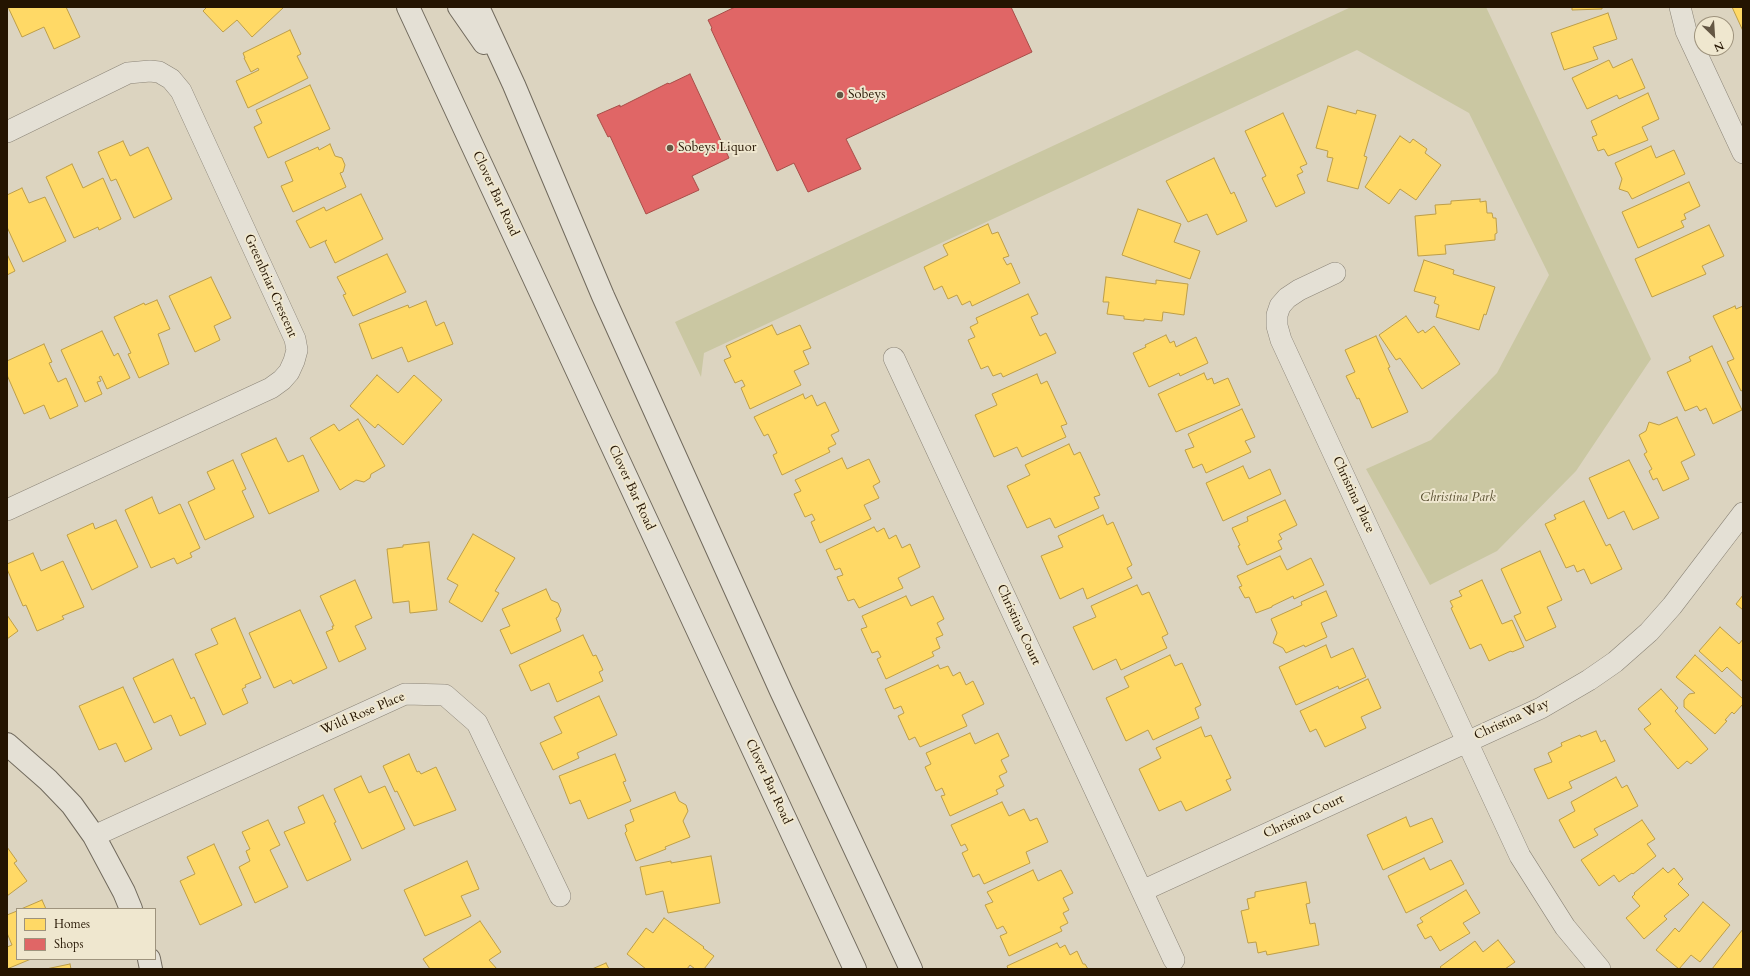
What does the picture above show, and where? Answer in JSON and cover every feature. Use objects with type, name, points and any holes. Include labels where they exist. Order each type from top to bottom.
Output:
[{"type":"main road","name":"Clover Bar Road","points":[[408,7],[855,969]]},
{"type":"main road","points":[[459,7],[514,85]]},
{"type":"main road","points":[[478,7],[514,85],[603,296],[781,691],[911,969]]},
{"type":"main road","points":[[7,744],[48,780],[72,805],[94,836],[124,892],[131,908]]},
{"type":"street","points":[[1680,7],[1686,31],[1743,153]]},
{"type":"street","name":"Greenbriar Crescent","points":[[7,132],[128,73],[150,71],[158,72],[171,80],[181,91],[295,339],[297,350],[289,372],[272,388],[7,510]]},
{"type":"street","name":"Christina Place","points":[[1335,273],[1299,290],[1287,298],[1280,306],[1277,315],[1277,326],[1281,340],[1466,742]]},
{"type":"street","name":"Christina Court","points":[[894,358],[1174,960]]},
{"type":"street","name":"Christina Way","points":[[1600,969],[1565,926],[1520,856],[1466,742],[1541,708],[1589,680],[1633,647],[1650,632],[1672,606],[1743,513]]},
{"type":"street","name":"Wild Rose Place","points":[[94,836],[405,694],[445,695],[477,723],[560,896]]},
{"type":"street","name":"Christina Court","points":[[1142,891],[1466,742]]},
{"type":"green space","name":"Christina Park","points":[[1351,7],[1486,7],[1651,359],[1576,471],[1497,551],[1430,585],[1366,469],[1431,440],[1497,373],[1549,275],[1469,113],[1357,50],[704,353],[701,377],[675,322]]},
{"type":"building: Homes","points":[[8,7],[66,7],[80,37],[54,49],[44,27],[22,37]]},
{"type":"building: Homes","points":[[207,7],[284,7],[252,37],[237,20],[223,32],[203,11]]},
{"type":"building: Homes","points":[[1572,7],[1602,7],[1602,9],[1572,10]]},
{"type":"building: Homes","points":[[1732,7],[1743,7],[1743,31]]},
{"type":"building: Homes","points":[[1608,13],[1617,39],[1593,47],[1598,59],[1564,70],[1551,33]]},
{"type":"building: Homes","points":[[290,30],[301,54],[297,56],[308,78],[248,108],[236,81],[259,70],[258,68],[251,72],[243,53]]},
{"type":"building: Homes","points":[[1632,59],[1645,88],[1619,99],[1617,95],[1587,109],[1572,78],[1609,60],[1613,68]]},
{"type":"building: Homes","points":[[310,85],[330,129],[268,158],[254,127],[262,123],[256,110]]},
{"type":"building: Homes","points":[[1648,93],[1659,119],[1642,127],[1648,140],[1608,156],[1604,149],[1598,151],[1592,137],[1597,135],[1591,121]]},
{"type":"building: Homes","points":[[1328,106],[1356,114],[1357,110],[1376,115],[1364,156],[1367,157],[1358,189],[1327,181],[1333,158],[1327,157],[1328,151],[1316,148]]},
{"type":"building: Homes","points":[[1283,113],[1307,164],[1300,167],[1303,172],[1297,175],[1305,193],[1276,207],[1262,178],[1266,176],[1245,131]]},
{"type":"building: Homes","points":[[1400,136],[1410,143],[1413,139],[1427,149],[1425,153],[1441,165],[1416,200],[1400,189],[1389,204],[1365,187]]},
{"type":"building: Homes","points":[[123,141],[130,156],[148,147],[172,199],[134,218],[116,179],[111,181],[98,152]]},
{"type":"building: Homes","points":[[330,144],[335,156],[342,158],[345,165],[343,172],[340,173],[346,187],[293,212],[281,186],[293,181],[285,162],[318,147],[319,150]]},
{"type":"building: Homes","points":[[1651,146],[1656,158],[1674,150],[1685,174],[1632,199],[1628,192],[1619,189],[1622,179],[1615,163]]},
{"type":"building: Homes","points":[[1214,158],[1231,194],[1234,192],[1247,221],[1217,235],[1207,214],[1188,222],[1166,181]]},
{"type":"building: Homes","points":[[72,164],[83,188],[103,178],[121,219],[99,230],[98,227],[74,238],[46,177]]},
{"type":"building: Homes","points":[[1689,182],[1700,206],[1684,214],[1686,219],[1681,221],[1684,227],[1638,248],[1622,212]]},
{"type":"building: Homes","points":[[22,188],[29,203],[45,197],[66,241],[23,262],[7,227],[7,195]]},
{"type":"building: Homes","points":[[361,194],[383,239],[335,263],[325,242],[327,240],[310,248],[296,221],[324,207],[326,211]]},
{"type":"building: Homes","points":[[1480,199],[1480,202],[1486,201],[1487,213],[1492,213],[1493,218],[1496,218],[1497,233],[1495,234],[1495,240],[1445,245],[1446,254],[1418,256],[1415,216],[1436,214],[1435,205],[1451,204],[1451,201]]},
{"type":"building: Homes","points":[[1138,209],[1181,224],[1174,242],[1200,251],[1190,279],[1122,255]]},
{"type":"building: Homes","points":[[988,224],[992,234],[998,232],[1009,256],[1003,258],[1007,265],[1011,263],[1020,283],[972,306],[970,301],[962,305],[957,295],[948,299],[942,286],[934,290],[924,267],[948,255],[943,245]]},
{"type":"building: Homes","points":[[1709,225],[1724,256],[1702,266],[1706,274],[1652,297],[1635,259]]},
{"type":"building: Homes","points":[[7,254],[15,271],[7,275]]},
{"type":"building: Homes","points":[[387,254],[406,292],[353,316],[343,295],[346,294],[337,277]]},
{"type":"building: Homes","points":[[1424,260],[1454,270],[1453,274],[1495,287],[1486,315],[1484,314],[1479,330],[1436,317],[1439,305],[1434,303],[1436,297],[1414,291]]},
{"type":"building: Homes","points":[[211,277],[231,318],[214,326],[220,340],[195,352],[169,296]]},
{"type":"building: Homes","points":[[1106,277],[1156,284],[1156,280],[1188,284],[1184,315],[1163,312],[1162,321],[1144,319],[1144,321],[1124,319],[1124,316],[1107,314],[1109,302],[1103,302]]},
{"type":"building: Homes","points":[[1028,294],[1038,314],[1031,317],[1040,336],[1046,333],[1056,353],[1003,377],[1001,373],[993,376],[988,366],[981,369],[968,340],[975,337],[970,327],[978,323],[976,318]]},
{"type":"building: Homes","points":[[157,300],[170,329],[158,334],[169,364],[139,378],[128,354],[131,353],[114,317],[144,303],[145,305]]},
{"type":"building: Homes","points":[[426,301],[436,326],[444,322],[453,344],[408,362],[402,347],[372,359],[359,324],[408,305],[409,308]]},
{"type":"building: Homes","points":[[1735,306],[1736,309],[1743,306],[1743,390],[1741,391],[1727,362],[1734,359],[1713,316]]},
{"type":"building: Homes","points":[[1406,316],[1418,333],[1423,330],[1425,333],[1434,326],[1460,364],[1422,389],[1400,358],[1396,360],[1379,335]]},
{"type":"building: Homes","points":[[772,325],[777,335],[800,325],[811,348],[803,351],[809,364],[794,371],[801,385],[750,409],[741,388],[745,386],[742,380],[735,383],[724,360],[731,357],[726,346]]},
{"type":"building: Homes","points":[[102,331],[114,356],[118,353],[130,378],[107,389],[101,376],[99,377],[101,381],[97,382],[102,394],[85,402],[61,350]]},
{"type":"building: Homes","points":[[1166,335],[1170,343],[1174,341],[1176,347],[1196,337],[1208,363],[1180,376],[1179,373],[1149,387],[1133,353],[1146,347],[1145,345]]},
{"type":"building: Homes","points":[[1376,336],[1390,367],[1388,368],[1408,412],[1372,428],[1359,398],[1357,399],[1346,376],[1355,372],[1345,350]]},
{"type":"building: Homes","points":[[44,344],[52,362],[49,363],[58,382],[66,378],[78,406],[50,419],[44,405],[24,414],[7,375],[7,361]]},
{"type":"building: Homes","points":[[1712,346],[1742,410],[1713,424],[1706,408],[1700,411],[1697,406],[1685,411],[1667,372],[1691,361],[1689,357]]},
{"type":"building: Homes","points":[[1204,373],[1207,380],[1212,378],[1214,384],[1228,378],[1240,405],[1176,432],[1158,394]]},
{"type":"building: Homes","points":[[1037,374],[1041,384],[1047,381],[1067,424],[1061,426],[1066,437],[1022,457],[1017,447],[994,457],[975,415],[997,405],[992,394]]},
{"type":"building: Homes","points":[[377,375],[398,393],[414,375],[442,400],[403,445],[378,424],[375,428],[350,406]]},
{"type":"building: Homes","points":[[803,394],[805,399],[812,395],[817,406],[825,402],[839,431],[831,435],[836,444],[828,448],[830,452],[782,475],[773,455],[777,453],[768,434],[764,436],[754,417]]},
{"type":"building: Homes","points":[[1242,409],[1255,437],[1245,441],[1251,452],[1206,473],[1202,464],[1193,468],[1185,450],[1194,447],[1188,434]]},
{"type":"building: Homes","points":[[1677,417],[1695,455],[1681,462],[1689,479],[1663,491],[1657,478],[1653,480],[1649,471],[1652,469],[1644,454],[1647,452],[1639,435],[1646,431],[1649,422],[1659,425]]},
{"type":"building: Homes","points":[[358,419],[385,466],[371,474],[370,478],[364,482],[356,480],[340,490],[310,438],[334,424],[339,431]]},
{"type":"building: Homes","points":[[276,438],[288,462],[303,455],[319,491],[269,514],[241,454]]},
{"type":"building: Homes","points":[[1069,444],[1074,455],[1080,452],[1100,495],[1094,497],[1099,508],[1055,528],[1050,518],[1027,528],[1007,486],[1030,475],[1025,465]]},
{"type":"building: Homes","points":[[842,458],[847,469],[869,459],[880,482],[873,486],[879,498],[864,505],[871,519],[820,543],[811,522],[815,520],[812,514],[805,517],[794,494],[801,491],[795,480]]},
{"type":"building: Homes","points":[[233,460],[246,489],[242,491],[254,517],[205,540],[188,502],[215,489],[207,472]]},
{"type":"building: Homes","points":[[1629,460],[1659,518],[1633,530],[1624,511],[1608,519],[1589,478]]},
{"type":"building: Homes","points":[[1243,466],[1249,479],[1270,469],[1281,494],[1223,521],[1206,483]]},
{"type":"building: Homes","points":[[152,497],[159,514],[180,504],[200,548],[190,553],[192,557],[177,564],[174,558],[151,568],[125,510]]},
{"type":"building: Homes","points":[[1285,500],[1297,525],[1279,534],[1282,539],[1278,541],[1282,549],[1247,565],[1238,546],[1240,545],[1232,528],[1248,521],[1247,517]]},
{"type":"building: Homes","points":[[1584,501],[1606,546],[1610,544],[1622,569],[1591,584],[1584,569],[1577,572],[1574,565],[1566,568],[1545,524],[1556,519],[1554,515]]},
{"type":"building: Homes","points":[[1103,515],[1107,525],[1113,522],[1132,565],[1127,568],[1132,578],[1087,599],[1083,588],[1060,599],[1041,556],[1063,547],[1058,536]]},
{"type":"building: Homes","points":[[116,520],[138,567],[92,590],[67,535],[93,523],[95,529]]},
{"type":"building: Homes","points":[[874,527],[877,532],[884,528],[889,539],[896,535],[902,548],[910,544],[920,567],[898,578],[903,588],[859,608],[854,599],[848,601],[837,577],[843,575],[840,568],[835,570],[826,550]]},
{"type":"building: Homes","points":[[473,534],[515,558],[495,591],[499,593],[482,622],[449,602],[458,585],[447,579]]},
{"type":"building: Homes","points":[[429,542],[437,610],[410,613],[409,601],[393,603],[387,549],[403,547],[403,545]]},
{"type":"building: Homes","points":[[1540,551],[1562,600],[1547,607],[1556,627],[1526,641],[1514,616],[1521,613],[1501,569]]},
{"type":"building: Homes","points":[[33,553],[41,571],[63,561],[84,607],[62,616],[64,619],[37,631],[26,605],[23,606],[7,569],[7,564]]},
{"type":"building: Homes","points":[[1280,556],[1287,570],[1311,558],[1324,585],[1294,599],[1293,596],[1272,607],[1256,613],[1249,597],[1245,598],[1239,587],[1242,586],[1237,576]]},
{"type":"building: Homes","points":[[355,580],[372,618],[355,626],[366,649],[339,662],[326,632],[333,629],[332,626],[334,626],[320,596]]},
{"type":"building: Homes","points":[[1482,580],[1502,624],[1512,620],[1524,647],[1489,661],[1481,644],[1470,649],[1451,608],[1453,607],[1450,601],[1462,596],[1459,591]]},
{"type":"building: Homes","points":[[1137,585],[1142,595],[1149,592],[1168,634],[1162,637],[1167,648],[1121,670],[1116,659],[1093,670],[1073,627],[1096,617],[1091,606]]},
{"type":"building: Homes","points":[[546,589],[551,600],[558,603],[561,610],[556,618],[561,631],[511,654],[500,630],[510,626],[502,609]]},
{"type":"building: Homes","points":[[1326,591],[1337,616],[1321,623],[1327,637],[1305,647],[1304,645],[1286,653],[1283,648],[1273,643],[1277,633],[1271,619],[1302,605],[1301,602]]},
{"type":"building: Homes","points":[[1743,595],[1743,610],[1736,604]]},
{"type":"building: Homes","points":[[906,596],[911,606],[933,596],[944,619],[937,623],[943,635],[936,638],[940,648],[932,652],[934,656],[886,679],[877,659],[881,657],[878,651],[872,653],[861,629],[867,627],[862,616]]},
{"type":"building: Homes","points":[[300,610],[327,668],[293,684],[291,680],[274,688],[249,633]]},
{"type":"building: Homes","points":[[7,615],[18,631],[7,639]]},
{"type":"building: Homes","points":[[235,618],[261,678],[245,685],[246,687],[242,689],[248,703],[223,715],[195,654],[218,644],[211,629]]},
{"type":"building: Homes","points":[[1720,627],[1739,644],[1743,639],[1743,682],[1727,667],[1722,672],[1699,651]]},
{"type":"building: Homes","points":[[583,635],[593,656],[596,655],[603,670],[599,672],[603,681],[557,702],[549,683],[531,691],[519,665]]},
{"type":"building: Homes","points":[[1326,645],[1331,658],[1353,648],[1366,677],[1339,689],[1338,686],[1296,705],[1279,667]]},
{"type":"building: Homes","points":[[1170,655],[1175,666],[1182,663],[1201,705],[1195,708],[1199,718],[1153,740],[1148,730],[1126,741],[1106,698],[1129,687],[1124,677]]},
{"type":"building: Homes","points":[[1695,655],[1743,699],[1743,704],[1734,714],[1732,712],[1725,720],[1727,721],[1715,734],[1684,707],[1684,700],[1689,694],[1695,693],[1676,677]]},
{"type":"building: Homes","points":[[173,659],[191,699],[194,697],[206,724],[180,736],[171,715],[154,723],[133,678]]},
{"type":"building: Homes","points":[[938,665],[940,669],[948,666],[953,676],[960,672],[966,685],[973,681],[984,704],[962,715],[967,726],[920,747],[915,737],[909,740],[898,716],[904,713],[901,706],[894,709],[885,689]]},
{"type":"building: Homes","points":[[1368,679],[1381,708],[1361,717],[1366,728],[1325,747],[1316,729],[1310,732],[1300,711]]},
{"type":"building: Homes","points":[[123,687],[152,749],[125,762],[116,743],[99,750],[79,706]]},
{"type":"building: Homes","points":[[1661,689],[1678,708],[1675,711],[1708,749],[1691,764],[1687,761],[1678,769],[1644,729],[1651,724],[1638,709]]},
{"type":"building: Homes","points":[[599,696],[617,735],[577,753],[579,758],[553,770],[540,743],[562,733],[554,717]]},
{"type":"building: Homes","points":[[1201,727],[1205,737],[1211,735],[1231,778],[1226,780],[1231,790],[1186,811],[1181,801],[1159,811],[1139,769],[1161,758],[1156,748]]},
{"type":"building: Homes","points":[[1596,731],[1601,742],[1605,740],[1615,761],[1569,782],[1572,788],[1548,799],[1534,769],[1552,762],[1548,753],[1562,746],[1561,743],[1580,735],[1581,737]]},
{"type":"building: Homes","points":[[970,733],[975,744],[998,733],[1009,756],[1001,760],[1007,772],[999,776],[1004,786],[996,790],[998,794],[950,816],[941,796],[945,795],[942,788],[936,791],[925,767],[931,764],[926,753]]},
{"type":"building: Homes","points":[[409,754],[417,772],[419,771],[421,774],[436,767],[456,810],[414,826],[397,791],[395,792],[383,766]]},
{"type":"building: Homes","points":[[615,754],[626,781],[623,782],[631,801],[588,819],[580,800],[570,804],[559,776]]},
{"type":"building: Homes","points":[[361,776],[369,793],[385,786],[405,829],[362,849],[334,789]]},
{"type":"building: Homes","points":[[1616,777],[1622,788],[1627,785],[1638,806],[1594,829],[1598,835],[1574,848],[1559,820],[1575,811],[1571,802]]},
{"type":"building: Homes","points":[[675,792],[679,801],[686,805],[688,811],[683,821],[690,837],[665,847],[666,849],[636,861],[625,833],[627,831],[625,825],[634,821],[630,810]]},
{"type":"building: Homes","points":[[323,795],[336,822],[334,823],[351,860],[307,881],[284,832],[305,823],[298,807]]},
{"type":"building: Homes","points":[[1002,802],[1009,816],[1024,809],[1030,821],[1037,818],[1048,842],[1026,852],[1030,863],[984,884],[979,874],[973,877],[962,853],[968,850],[965,844],[961,846],[951,825]]},
{"type":"building: Homes","points":[[1406,817],[1410,827],[1432,818],[1443,842],[1383,870],[1367,835]]},
{"type":"building: Homes","points":[[268,820],[280,845],[270,850],[288,887],[255,903],[239,867],[250,861],[246,851],[250,849],[242,832]]},
{"type":"building: Homes","points":[[1642,820],[1655,839],[1647,844],[1656,856],[1633,874],[1632,873],[1619,882],[1614,875],[1599,886],[1581,860]]},
{"type":"building: Homes","points":[[214,844],[242,905],[200,925],[180,881],[195,874],[187,857]]},
{"type":"building: Homes","points":[[7,847],[17,861],[14,863],[27,881],[7,896]]},
{"type":"building: Homes","points":[[711,856],[720,903],[668,913],[663,891],[646,895],[640,867]]},
{"type":"building: Homes","points":[[1424,858],[1430,870],[1451,860],[1464,884],[1406,913],[1388,876]]},
{"type":"building: Homes","points":[[467,861],[479,889],[461,896],[471,916],[425,936],[404,890]]},
{"type":"building: Homes","points":[[1663,868],[1668,873],[1674,868],[1683,879],[1678,884],[1689,895],[1664,916],[1667,919],[1644,939],[1626,918],[1640,906],[1632,897],[1635,894],[1634,893]]},
{"type":"building: Homes","points":[[1033,870],[1038,881],[1061,870],[1073,893],[1063,898],[1069,910],[1063,913],[1068,923],[1060,927],[1062,931],[1009,956],[1000,936],[1007,933],[1003,926],[997,929],[985,905],[993,902],[987,892]]},
{"type":"building: Homes","points":[[1306,882],[1310,903],[1306,904],[1310,924],[1315,923],[1319,945],[1267,955],[1266,951],[1258,953],[1256,942],[1248,943],[1241,911],[1249,909],[1247,899],[1255,897],[1255,892]]},
{"type":"building: Homes","points":[[1466,890],[1480,913],[1463,923],[1470,933],[1440,951],[1431,936],[1425,939],[1417,925],[1423,922],[1420,918]]},
{"type":"building: Homes","points":[[42,900],[46,908],[23,908]]},
{"type":"building: Homes","points":[[1703,902],[1730,925],[1700,962],[1691,955],[1679,969],[1656,950],[1675,928],[1679,932]]},
{"type":"building: Homes","points":[[16,911],[16,960],[29,960],[7,969],[7,947],[12,945],[7,933],[7,915]]},
{"type":"building: Homes","points":[[664,918],[714,956],[704,969],[695,969],[690,965],[687,969],[646,969],[627,954],[646,928],[653,933]]},
{"type":"building: Homes","points":[[480,921],[501,952],[489,960],[497,969],[430,969],[423,959]]},
{"type":"building: Homes","points":[[1743,929],[1743,969],[1712,969]]},
{"type":"building: Homes","points":[[1498,940],[1515,962],[1505,969],[1442,969],[1440,967],[1475,941],[1483,952]]},
{"type":"building: Homes","points":[[1057,943],[1060,948],[1065,945],[1070,955],[1077,951],[1083,964],[1085,964],[1088,969],[1008,969],[1007,966]]},
{"type":"building: Homes","points":[[606,963],[609,969],[592,969]]},
{"type":"building: Homes","points":[[70,964],[71,969],[46,969]]},
{"type":"building: Shops","name":"Sobeys","points":[[735,7],[1011,7],[1032,52],[846,139],[861,169],[808,192],[794,163],[777,171],[711,29],[712,28],[708,20]]},
{"type":"building: Shops","name":"Sobeys Liquor","points":[[690,74],[729,158],[692,176],[699,190],[646,214],[610,136],[608,137],[597,115],[620,105],[620,107],[668,83],[669,84]]},
{"type":"place","name":"Sobeys","points":[[840,95]]},
{"type":"place","name":"Sobeys Liquor","points":[[670,148]]}]
